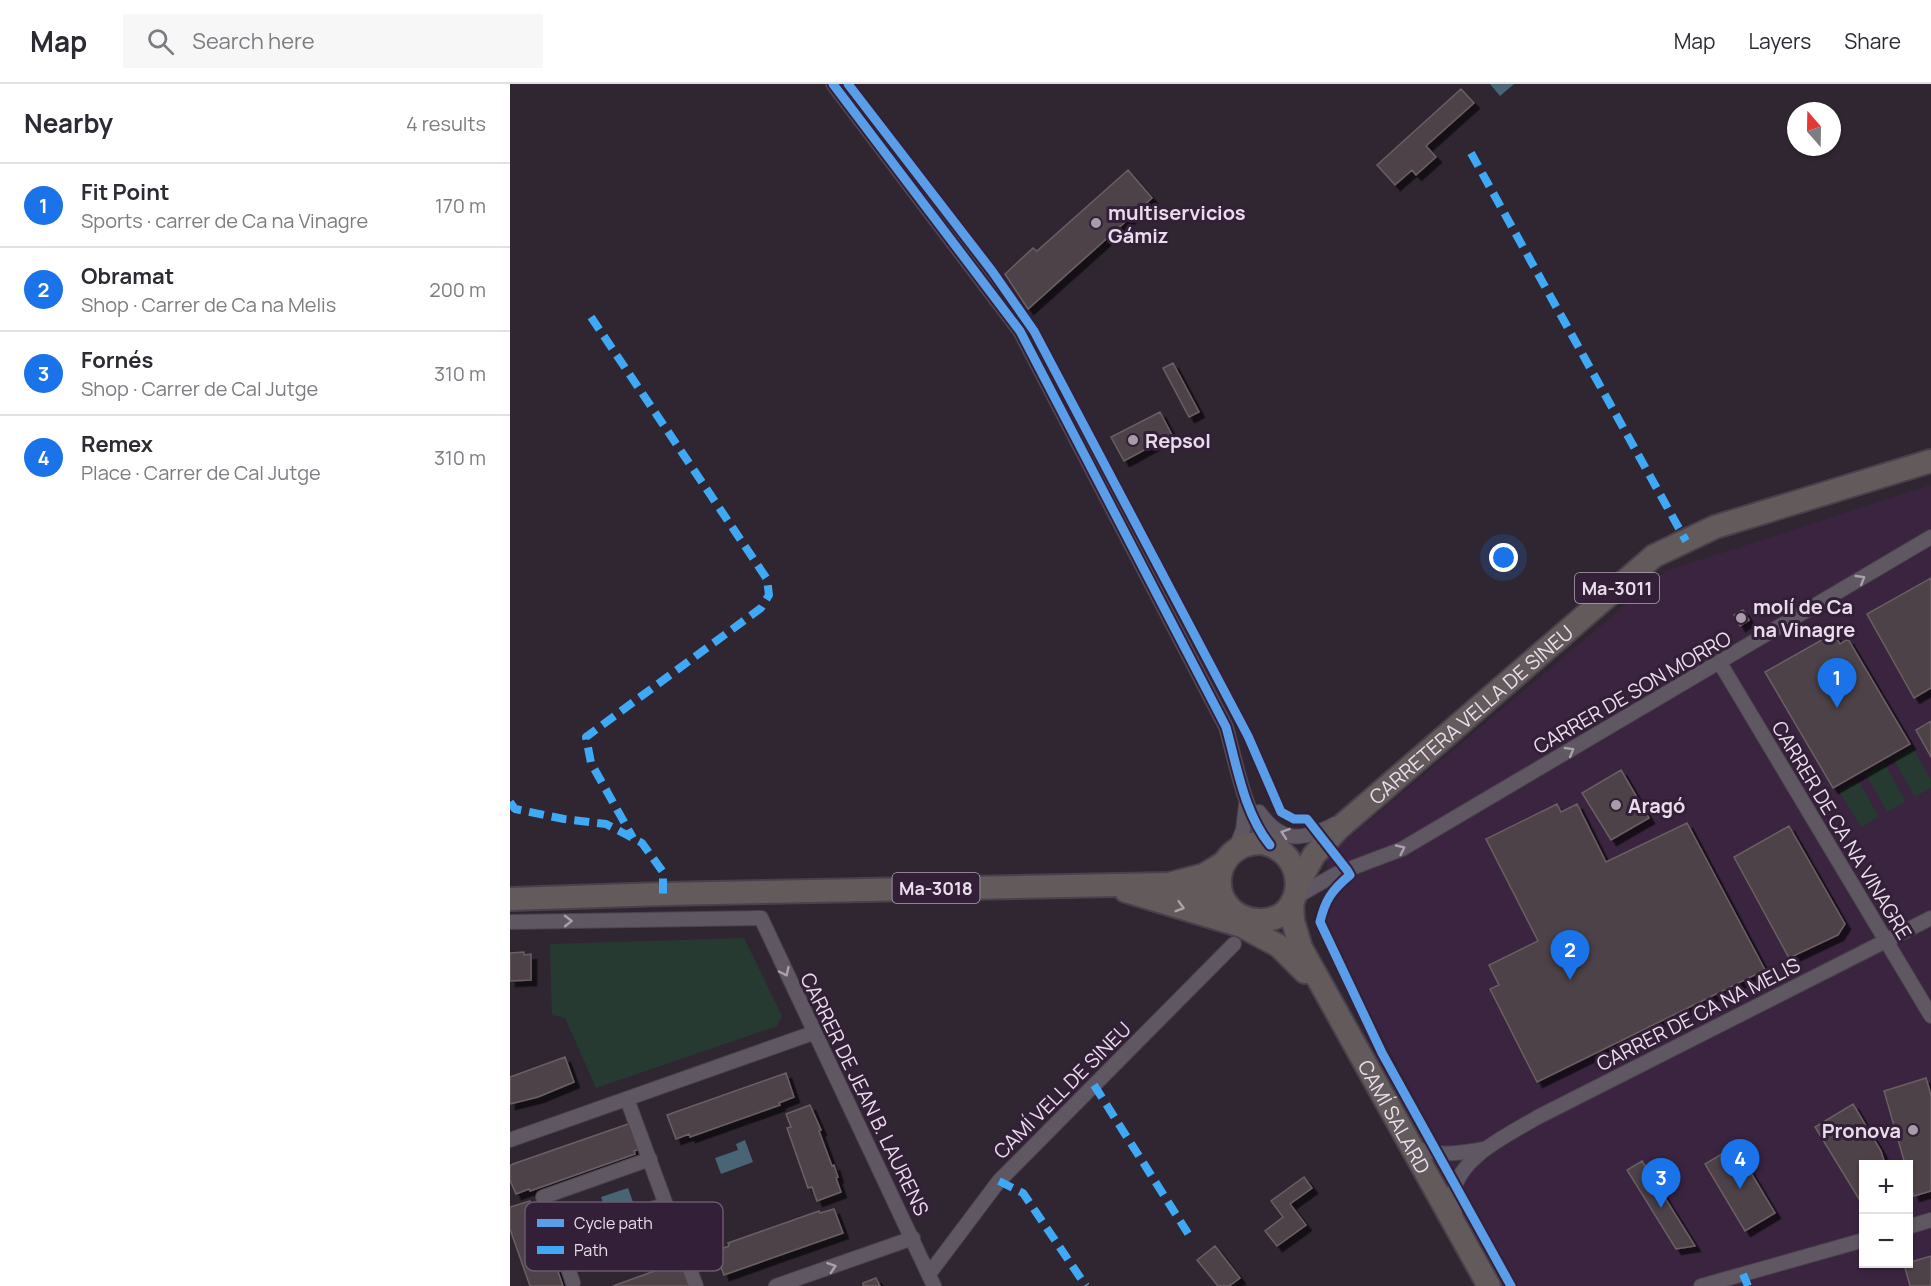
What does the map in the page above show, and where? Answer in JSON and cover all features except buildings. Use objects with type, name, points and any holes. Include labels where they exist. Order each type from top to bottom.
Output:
[{"type":"main road","name":"CARRETERA VELLA DE SINEU","points":[[1295,894],[1314,855],[1338,829],[1654,556],[1715,527],[1931,461]]},
{"type":"main road","name":"CARRETERA VELLA DE SINEU","points":[[1273,847],[1292,849],[1310,845],[1338,829]]},
{"type":"main road","name":"Ma-3018","points":[[510,899],[675,893],[1169,884],[1204,875],[1248,844],[1273,847],[1292,864],[1295,894]]},
{"type":"main road","points":[[1227,904],[1220,888],[1220,878],[1230,856]]},
{"type":"main road","name":"Ma-3018","points":[[1169,884],[1216,898],[1245,918],[1264,920]]},
{"type":"main road","points":[[1104,885],[1213,916],[1263,936],[1280,946],[1331,1000]]},
{"type":"main road","points":[[1264,920],[1280,914],[1295,894]]},
{"type":"main road","name":"CAMÍ SALARD","points":[[1295,894],[1293,921],[1301,948],[1489,1286]]},
{"type":"main road","name":"CAMÍ SALARD","points":[[1264,920],[1301,948]]},
{"type":"street","points":[[833,84],[1020,331],[1226,727],[1245,797],[1258,827],[1273,847]]},
{"type":"street","name":"CARRER DE SON MORRO","points":[[1295,894],[1336,874],[1402,849],[1931,537]]},
{"type":"street","name":"CARRER DE CA NA VINAGRE","points":[[1720,663],[1931,1016]]},
{"type":"street","points":[[1241,778],[1257,810],[1269,827],[1285,835],[1298,837],[1318,833],[1358,812]]},
{"type":"street","points":[[1230,856],[1240,840],[1245,820],[1245,797]]},
{"type":"street","name":"CARRER DE JEAN B. LAURENS","points":[[510,922],[760,918],[931,1280]]},
{"type":"street","name":"CARRER DE CA NA MELIS","points":[[1458,1230],[1452,1197],[1458,1178],[1484,1149],[1538,1117],[1931,918]]},
{"type":"street","name":"CAMÍ VELL DE SINEU","points":[[931,1280],[999,1181],[1234,944]]},
{"type":"street","points":[[510,1140],[813,1033]]},
{"type":"street","points":[[627,1099],[665,1202]]},
{"type":"street","name":"CARRER DE CA NA MELIS","points":[[1410,1146],[1448,1155],[1484,1149]]},
{"type":"street","points":[[545,1202],[543,1197],[650,1159]]},
{"type":"street","points":[[1913,1225],[1931,1220]]},
{"type":"street","points":[[776,1286],[913,1238]]},
{"type":"street","points":[[1701,1286],[1859,1241]]},
{"type":"street","points":[[568,1271],[573,1284]]},
{"type":"street","points":[[691,1271],[696,1286]]},
{"type":"shaded area","points":[[1931,485],[1931,1286],[1515,1286],[1325,929],[1327,856],[1666,571]]},
{"type":"green space","points":[[1913,747],[1931,780],[1931,788],[1915,797],[1893,758]]},
{"type":"green space","points":[[1884,763],[1906,801],[1887,812],[1866,774]]},
{"type":"green space","points":[[1858,780],[1879,817],[1861,827],[1839,791]]},
{"type":"green space","points":[[744,938],[782,1016],[777,1026],[596,1088],[565,1018],[552,1015],[550,944]]},
{"type":"water","points":[[1490,84],[1514,84],[1500,96]]},
{"type":"water","points":[[745,1140],[753,1162],[721,1174],[715,1158],[738,1150],[736,1144]]},
{"type":"water","points":[[628,1188],[633,1202],[603,1202],[601,1197]]},
{"type":"marked path","points":[[1471,153],[1686,541]]},
{"type":"marked path","points":[[591,317],[767,579],[769,595],[761,608],[586,737],[591,763],[633,838]]},
{"type":"marked path","points":[[510,802],[515,809],[564,819],[606,824],[642,843],[663,872],[663,894]]},
{"type":"marked path","points":[[1094,1085],[1189,1235]]},
{"type":"marked path","points":[[999,1181],[1023,1193],[1086,1286]]},
{"type":"marked path","points":[[1743,1274],[1748,1286]]},
{"type":"cycle path","points":[[833,84],[1020,331],[1226,727],[1248,804],[1254,819],[1270,845]]},
{"type":"cycle path","points":[[848,84],[992,271],[1034,331],[1248,736],[1281,812],[1294,819],[1307,819],[1350,875],[1330,896],[1320,922],[1382,1053],[1511,1286]]},
{"type":"place","name":"multiservicios Gámiz","points":[[1096,223]]},
{"type":"place","name":"Repsol","points":[[1133,440]]},
{"type":"place","name":"molí de Ca na Vinagre","points":[[1741,618]]},
{"type":"place","name":"Fit Point","points":[[1837,708]]},
{"type":"place","name":"Aragó","points":[[1616,805]]},
{"type":"place","name":"Obramat","points":[[1570,980]]},
{"type":"place","name":"Pronova","points":[[1913,1130]]},
{"type":"place","name":"Remex","points":[[1740,1189]]},
{"type":"place","name":"Fornés","points":[[1661,1208]]}]
